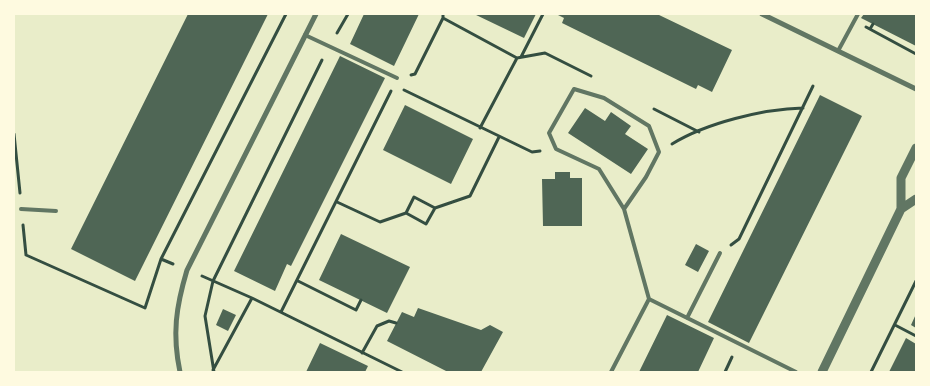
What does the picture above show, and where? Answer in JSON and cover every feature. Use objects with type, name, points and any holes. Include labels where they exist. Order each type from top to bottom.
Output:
[{"type":"street","points":[[180,372],[175,338],[176,314],[187,270],[316,14]]},
{"type":"street","points":[[762,14],[916,89]]},
{"type":"street","points":[[822,372],[900,209],[901,178],[916,148]]},
{"type":"street","points":[[900,209],[916,199]]},
{"type":"lane","points":[[838,51],[858,14]]},
{"type":"lane","points":[[305,35],[398,78]]},
{"type":"lane","points":[[611,372],[650,299],[624,209],[599,169],[556,149],[549,133],[574,89],[604,98],[649,126],[659,152],[646,177],[624,209]]},
{"type":"lane","points":[[21,209],[56,211]]},
{"type":"lane","points":[[688,318],[720,253]]},
{"type":"lane","points":[[650,299],[796,372]]},
{"type":"path","points":[[14,134],[26,255],[145,308],[161,259],[286,14]]},
{"type":"path","points":[[214,371],[204,316],[213,281],[330,46],[348,14]]},
{"type":"path","points":[[281,312],[394,85],[398,78],[415,74],[443,18],[443,14]]},
{"type":"path","points":[[521,57],[543,14]]},
{"type":"path","points":[[854,21],[916,54]]},
{"type":"path","points":[[870,29],[873,24]]},
{"type":"path","points":[[480,128],[517,58]]},
{"type":"path","points":[[394,85],[532,152],[556,149]]},
{"type":"path","points":[[720,253],[739,239],[813,86]]},
{"type":"path","points":[[659,152],[680,139],[716,126],[777,109],[803,108]]},
{"type":"path","points":[[406,213],[426,224],[435,208],[470,196],[499,137]]},
{"type":"path","points":[[337,202],[380,222],[406,213],[414,197],[435,208]]},
{"type":"path","points":[[213,281],[252,298],[402,372]]},
{"type":"path","points":[[298,281],[356,310],[361,300]]},
{"type":"path","points":[[871,372],[916,281]]},
{"type":"path","points":[[214,371],[252,298]]},
{"type":"path","points":[[362,353],[377,326],[389,321],[396,323]]},
{"type":"path","points":[[895,325],[916,336]]},
{"type":"building","points":[[188,14],[268,14],[135,281],[71,249]]},
{"type":"building","points":[[364,14],[419,14],[394,66],[350,44]]},
{"type":"building","points":[[474,14],[536,14],[524,38]]},
{"type":"building","points":[[556,14],[657,14],[732,50],[712,92],[698,85],[696,89],[562,23],[564,18]]},
{"type":"building","points":[[864,14],[916,14],[916,46],[861,18]]},
{"type":"building","points":[[340,56],[385,78],[291,266],[287,264],[275,291],[234,271]]},
{"type":"building","points":[[820,95],[862,116],[749,343],[708,322]]},
{"type":"building","points":[[405,105],[473,139],[451,184],[383,150]]},
{"type":"building","points":[[585,108],[605,121],[611,112],[631,126],[625,134],[648,149],[631,174],[568,133]]},
{"type":"building","points":[[555,172],[570,172],[570,178],[582,178],[582,226],[543,226],[542,179],[555,179]]},
{"type":"building","points":[[341,234],[410,267],[387,313],[319,280]]},
{"type":"building","points":[[696,244],[709,251],[698,272],[685,265]]},
{"type":"building","points":[[418,308],[481,330],[490,325],[503,332],[481,372],[448,372],[387,341],[402,312],[414,317]]},
{"type":"building","points":[[223,309],[236,315],[228,331],[216,325]]},
{"type":"building","points":[[916,314],[916,328],[911,325]]},
{"type":"building","points":[[667,315],[714,338],[698,372],[639,372]]},
{"type":"building","points":[[906,338],[916,344],[916,372],[889,372]]},
{"type":"building","points":[[320,343],[368,366],[365,372],[306,372]]}]
